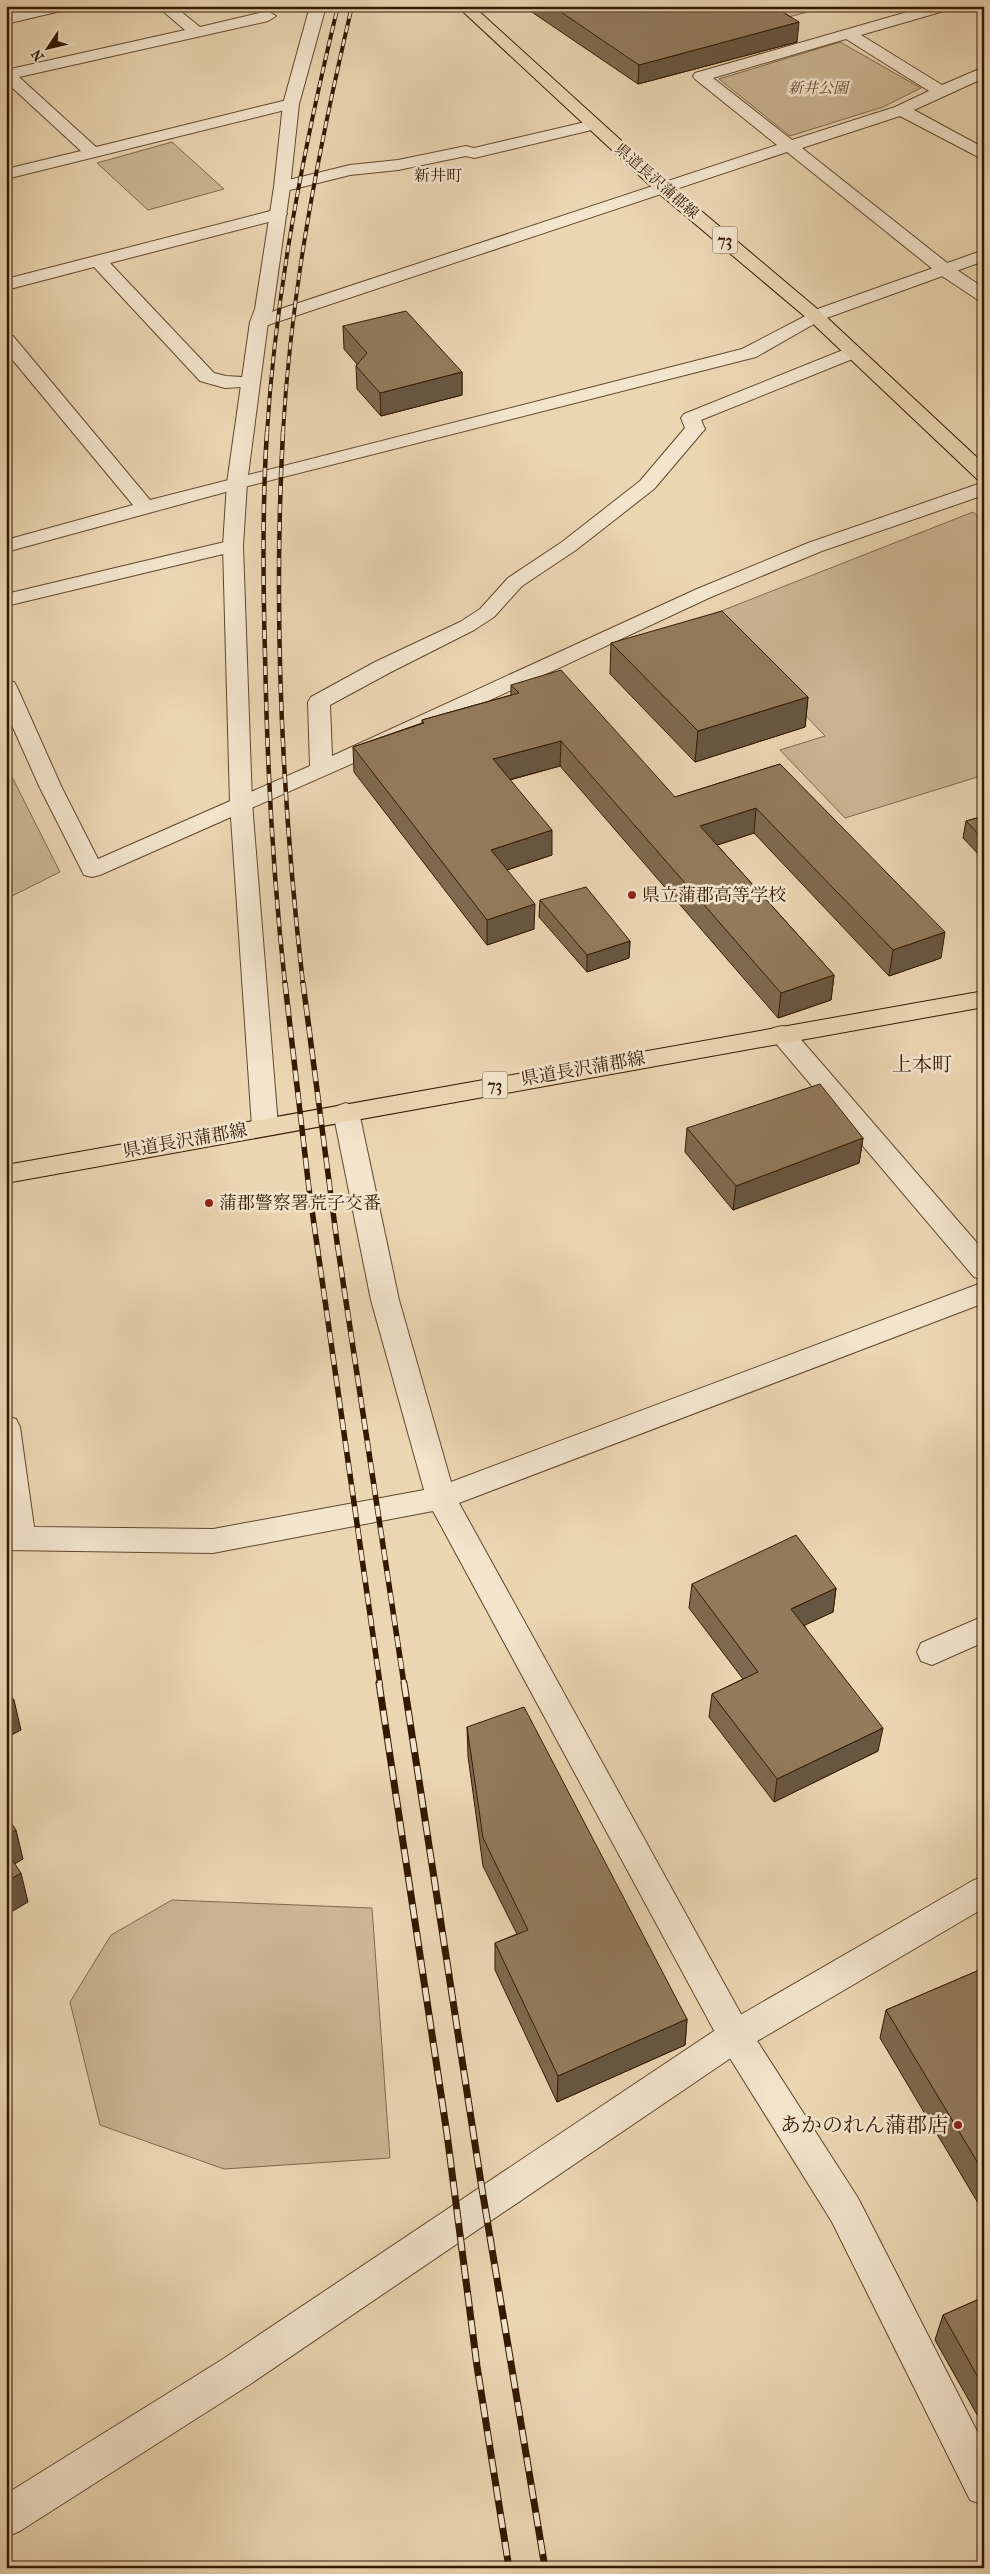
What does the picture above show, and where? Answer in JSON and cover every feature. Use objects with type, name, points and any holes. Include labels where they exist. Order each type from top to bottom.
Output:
[{"type":"main road","name":"県道長沢蒲郡線","points":[[464,6],[662,188],[816,316],[984,475]]},
{"type":"main road","name":"県道長沢蒲郡線","points":[[6,1174],[264,1126],[984,999]]},
{"type":"street","points":[[6,7],[11,6]]},
{"type":"street","points":[[6,19],[64,6]]},
{"type":"street","points":[[164,6],[198,32]]},
{"type":"street","points":[[264,1126],[241,803],[233,546],[237,483],[259,322],[264,309],[282,187],[291,104],[318,6]]},
{"type":"street","points":[[946,6],[701,76],[945,270],[984,296]]},
{"type":"street","points":[[7,75],[268,16]]},
{"type":"street","points":[[848,34],[940,91]]},
{"type":"street","points":[[259,322],[790,145],[901,110],[984,72]]},
{"type":"street","points":[[7,75],[93,153]]},
{"type":"street","points":[[6,174],[291,104]]},
{"type":"street","points":[[901,110],[984,155]]},
{"type":"street","points":[[282,187],[350,170],[398,166],[466,152],[474,154],[594,125]]},
{"type":"street","points":[[6,285],[278,214]]},
{"type":"street","points":[[6,526],[13,544],[237,483],[750,352],[816,316],[984,255]]},
{"type":"street","points":[[98,261],[207,377],[224,382],[251,382]]},
{"type":"street","points":[[6,340],[146,508]]},
{"type":"street","points":[[321,768],[319,702],[384,666],[467,626],[487,613],[514,582],[570,546],[647,485],[694,430],[691,418],[853,352]]},
{"type":"street","points":[[6,687],[51,788],[92,870],[321,768],[704,593],[815,547],[984,488]]},
{"type":"street","points":[[6,600],[233,546]]},
{"type":"street","points":[[782,1034],[984,1270]]},
{"type":"street","points":[[346,1112],[385,1300],[441,1498],[735,2036],[845,2210],[984,2486]]},
{"type":"street","points":[[6,1428],[13,1537],[213,1541],[441,1498],[984,1292]]},
{"type":"street","points":[[932,1652],[984,1628]]},
{"type":"street","points":[[6,2517],[236,2372],[631,2104],[735,2036],[984,1890]]},
{"type":"green space","points":[[750,6],[831,6],[773,21]]},
{"type":"green space","name":"新井公園","points":[[840,42],[921,88],[883,107],[790,136],[719,79]]},
{"type":"green space","points":[[172,142],[224,189],[148,210],[97,163]]},
{"type":"green space","points":[[973,512],[984,522],[984,775],[845,818],[780,750],[825,736],[711,615]]},
{"type":"green space","points":[[6,765],[60,872],[6,899]]},
{"type":"green space","points":[[172,1900],[372,1908],[390,2158],[224,2169],[100,2125],[70,2002],[111,1935]]},
{"type":"building","points":[[552,6],[773,6],[799,22],[639,65]]},
{"type":"building","points":[[406,311],[462,372],[380,393],[356,366],[367,353],[343,326]]},
{"type":"building","points":[[722,611],[808,697],[698,731],[611,643]]},
{"type":"building","points":[[561,670],[675,797],[780,764],[945,932],[893,950],[756,808],[700,826],[834,975],[781,993],[561,741],[493,759],[552,830],[491,850],[535,904],[487,920],[353,747],[424,723],[422,720],[519,693],[511,685]]},
{"type":"building","points":[[984,816],[984,840],[966,821]]},
{"type":"building","points":[[586,887],[630,941],[587,955],[540,900]]},
{"type":"building","points":[[820,1084],[863,1138],[736,1186],[687,1128]]},
{"type":"building","points":[[796,1535],[836,1588],[791,1609],[883,1728],[777,1779],[712,1694],[758,1672],[692,1584]]},
{"type":"building","points":[[6,1689],[14,1700],[6,1704]]},
{"type":"building","points":[[524,1707],[687,2019],[558,2076],[495,1943],[528,1930],[483,1838],[467,1727]]},
{"type":"building","points":[[6,1815],[16,1830],[6,1836]]},
{"type":"building","points":[[6,1851],[21,1873],[6,1882]]},
{"type":"building","name":"あかのれん蒲郡店","points":[[984,1968],[984,2173],[886,2010]]},
{"type":"building","points":[[984,2297],[984,2388],[943,2315]]},
{"type":"railway","points":[[267,433],[271,379],[284,272],[303,165],[338,6]]},
{"type":"railway","points":[[283,433],[293,325],[308,218],[328,112],[352,6]]},
{"type":"railway","points":[[267,432],[263,544],[267,737],[271,820],[285,984]]},
{"type":"railway","points":[[283,432],[279,570],[281,708],[290,846],[303,984]]},
{"type":"railway","points":[[285,983],[309,1189],[380,1684]]},
{"type":"railway","points":[[303,983],[337,1242],[404,1684]]},
{"type":"railway","points":[[379,1683],[447,2134],[477,2366],[509,2568]]},
{"type":"railway","points":[[404,1683],[481,2183],[545,2568]]},
{"type":"place","name":"県立蒲郡高等学校","points":[[632,895]]},
{"type":"place","name":"蒲郡警察署荒子交番","points":[[209,1203]]},
{"type":"place","name":"あかのれん蒲郡店","points":[[958,2125]]},
{"type":"district","name":"新井町","points":[[438,175]]},
{"type":"district","name":"上本町","points":[[922,1064]]}]
